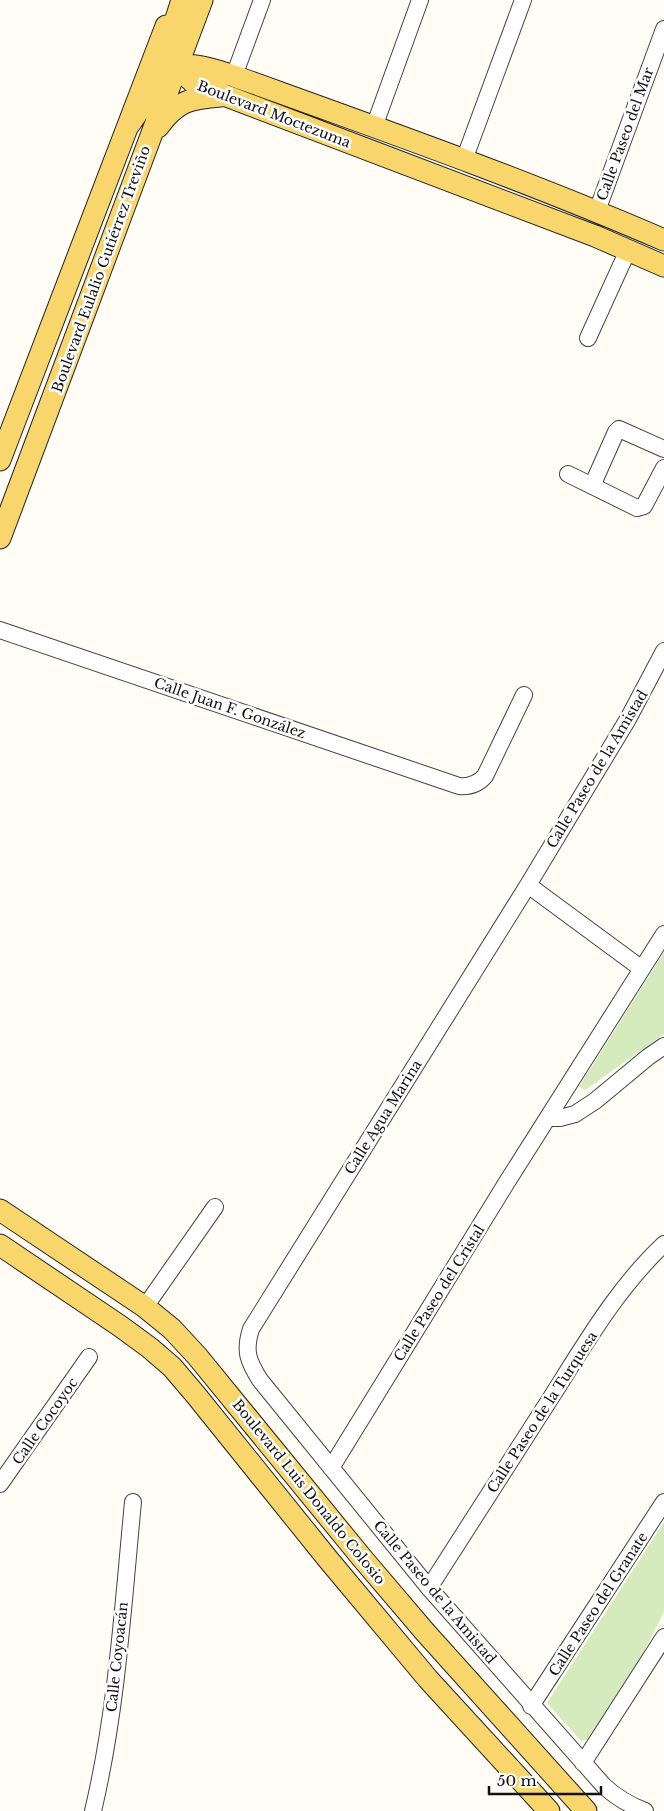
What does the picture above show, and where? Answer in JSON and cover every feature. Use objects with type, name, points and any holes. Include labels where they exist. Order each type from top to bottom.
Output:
[{"type":"main road","name":"Boulevard Eulalio Gutiérrez Treviño","points":[[0,460],[176,0]]},
{"type":"main road","points":[[129,125],[141,109],[158,79],[165,72],[177,66],[172,57],[171,41],[182,0]]},
{"type":"main road","name":"Boulevard Eulalio Gutiérrez Treviño","points":[[0,538],[202,0]]},
{"type":"main road","name":"Boulevard Moctezuma","points":[[177,66],[200,66],[234,76],[464,160],[596,211],[664,240]]},
{"type":"main road","name":"Boulevard Moctezuma","points":[[177,66],[195,84],[224,96],[586,232],[664,266]]},
{"type":"main road","points":[[149,139],[167,115],[177,106],[194,99],[224,96]]},
{"type":"main road","name":"Boulevard Luis Donaldo Colosio","points":[[0,1210],[145,1307],[172,1329],[197,1356],[419,1625],[586,1811]]},
{"type":"main road","name":"Boulevard Luis Donaldo Colosio","points":[[0,1245],[120,1326],[172,1367],[326,1558],[428,1679],[549,1811]]},
{"type":"street","points":[[234,76],[262,0]]},
{"type":"street","points":[[464,160],[523,0]]},
{"type":"street","points":[[374,127],[414,2]]},
{"type":"street","name":"Calle Paseo del Mar","points":[[596,211],[664,29]]},
{"type":"street","points":[[588,338],[628,250]]},
{"type":"street","points":[[592,486],[619,429],[664,449]]},
{"type":"street","points":[[568,474],[637,508],[644,506],[662,479]]},
{"type":"street","name":"Calle Juan F. González","points":[[0,630],[459,786],[473,785],[485,776],[524,696]]},
{"type":"street","name":"Calle Paseo de la Amistad","points":[[528,885],[628,719],[664,651]]},
{"type":"street","points":[[528,885],[642,969]]},
{"type":"street","name":"Calle Agua Marina","points":[[247,1352],[251,1328],[528,885]]},
{"type":"street","name":"Calle Paseo del Cristal","points":[[331,1468],[664,934]]},
{"type":"street","points":[[548,1118],[560,1118],[575,1114],[664,1046]]},
{"type":"street","points":[[145,1307],[215,1207]]},
{"type":"street","name":"Calle Paseo de la Turquesa","points":[[429,1588],[617,1297],[653,1254],[664,1244]]},
{"type":"street","name":"Calle Paseo de la Amistad","points":[[247,1352],[251,1365],[260,1380],[429,1588],[604,1786],[618,1799],[630,1806],[645,1811]]},
{"type":"street","name":"Calle Cocoyoc","points":[[0,1484],[89,1357]]},
{"type":"street","name":"Calle Coyoacán","points":[[93,1811],[108,1742],[133,1502]]},
{"type":"street","name":"Calle Paseo del Granate","points":[[532,1706],[664,1502]]},
{"type":"street","points":[[583,1763],[664,1637]]},
{"type":"green space","points":[[664,952],[664,1034],[585,1090],[579,1087]]},
{"type":"green space","points":[[664,1522],[664,1612],[630,1679],[592,1739],[581,1741],[547,1703]]}]
